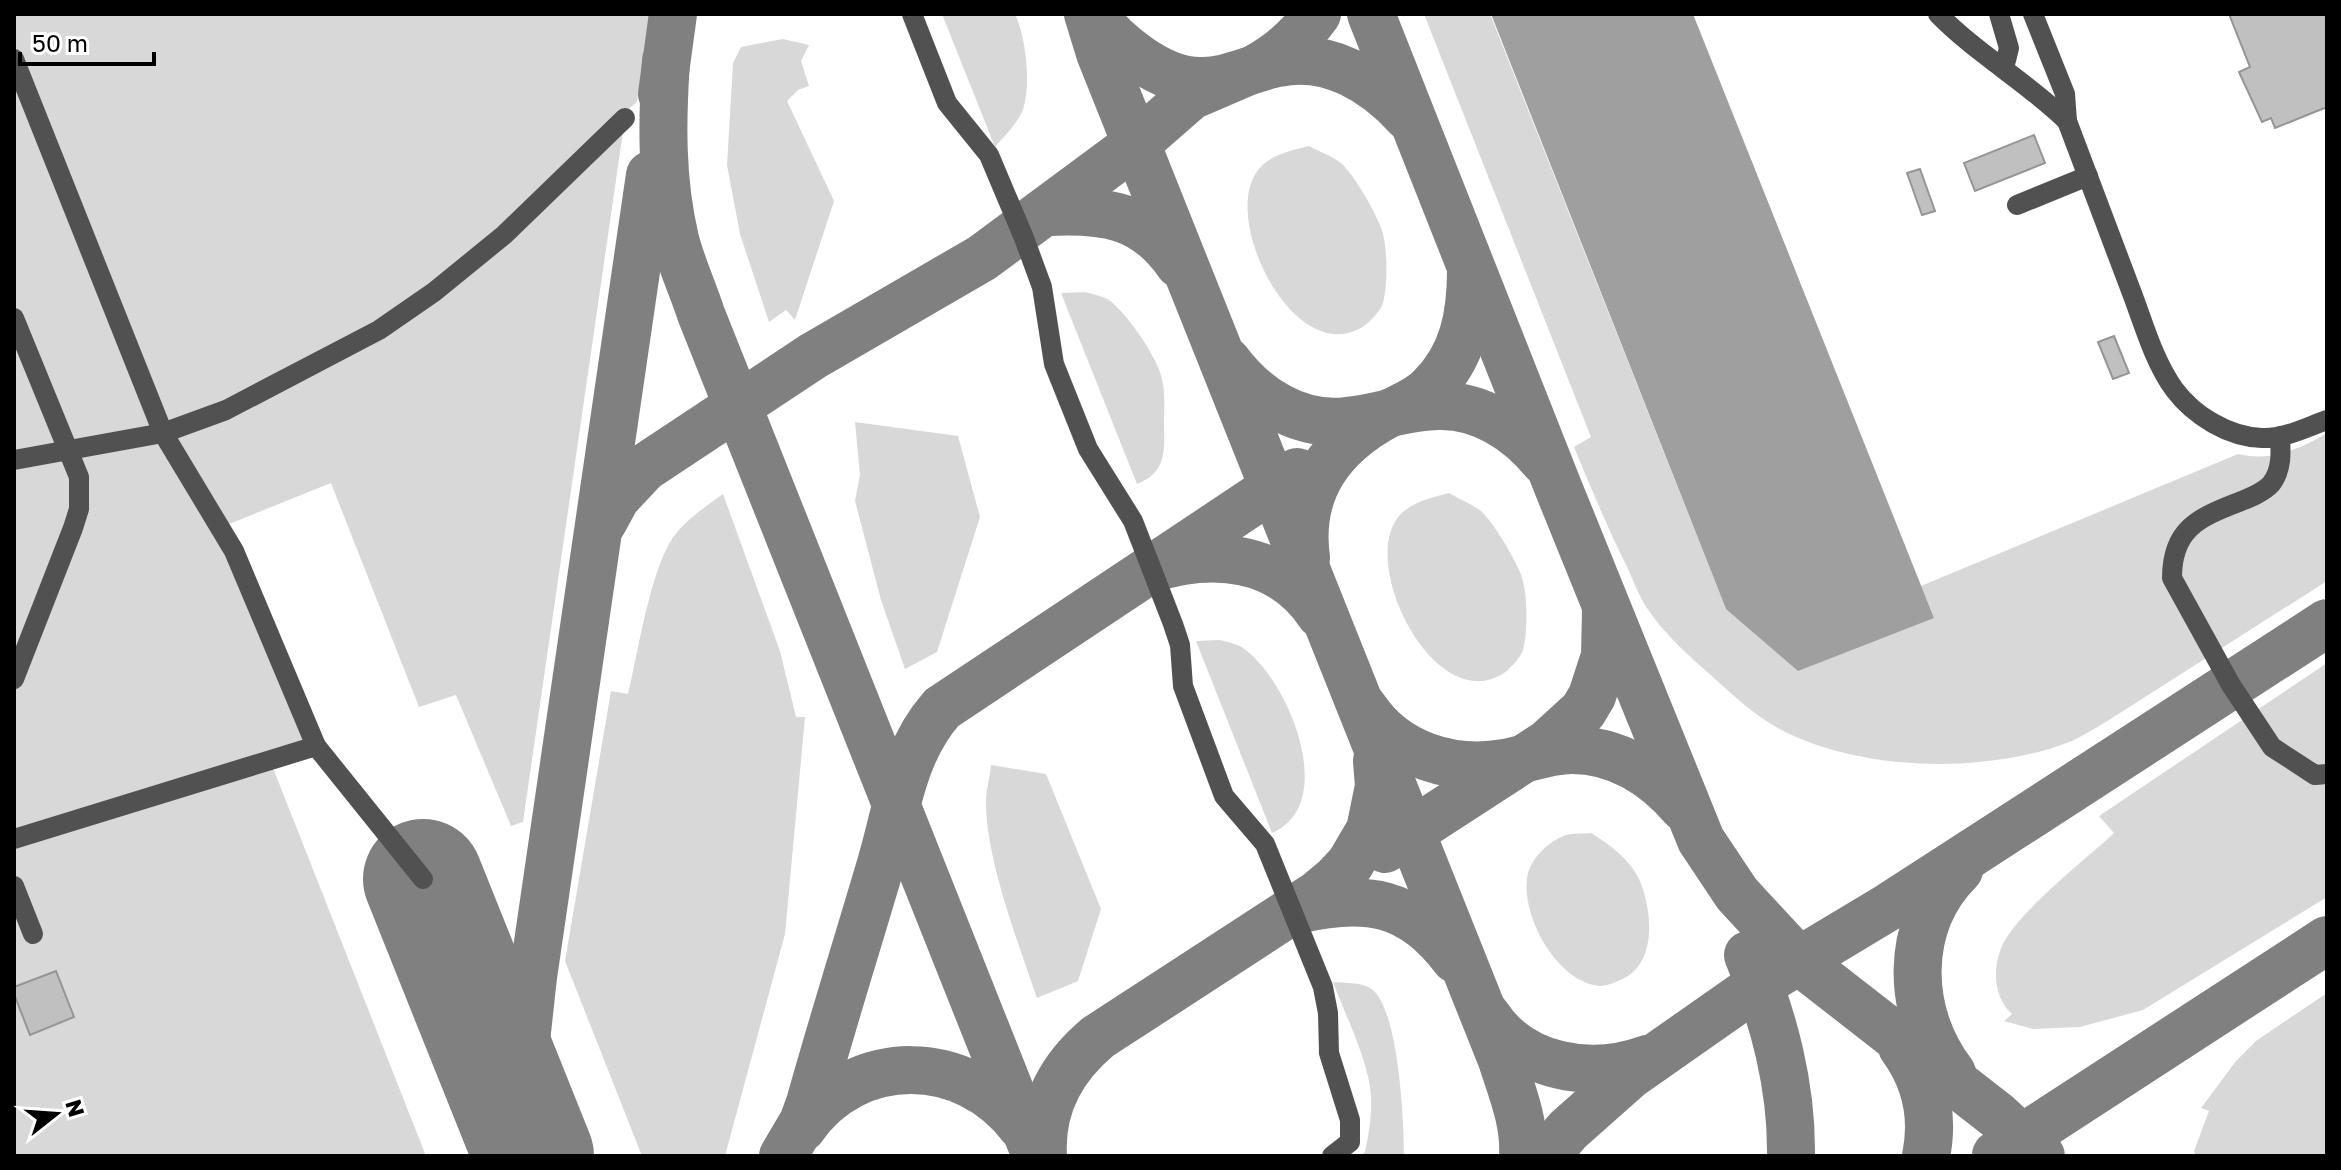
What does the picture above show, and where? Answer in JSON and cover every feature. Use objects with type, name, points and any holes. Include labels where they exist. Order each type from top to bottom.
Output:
[{"type":"lane","points":[[912,14],[947,103],[989,155],[1024,238],[1042,287],[1054,364],[1088,449],[1133,521],[1180,645],[1183,686],[1224,796],[1265,844],[1323,987],[1328,1013],[1329,1053],[1350,1120],[1350,1142],[1332,1156]]},
{"type":"lane","points":[[1938,14],[2067,121]]},
{"type":"lane","points":[[1999,14],[2009,48],[2004,68]]},
{"type":"lane","points":[[2033,14],[2065,94],[2067,121],[2144,325],[2175,391],[2222,429],[2263,438],[2280,436],[2327,420]]},
{"type":"lane","points":[[14,59],[163,433],[234,551],[316,746],[423,879]]},
{"type":"lane","points":[[14,460],[163,433],[226,410],[379,330],[434,292],[504,235],[625,118]]},
{"type":"lane","points":[[2017,205],[2088,176]]},
{"type":"lane","points":[[14,318],[79,477],[79,509],[14,679]]},
{"type":"lane","points":[[2280,436],[2281,457],[2270,485],[2192,526],[2178,540],[2172,560],[2172,578],[2231,685],[2272,747],[2315,775],[2327,774]]},
{"type":"lane","points":[[14,839],[316,746]]},
{"type":"lane","points":[[14,886],[33,934]]},
{"type":"shaded area","points":[[14,14],[650,14],[637,102],[626,111],[523,822],[511,826],[456,695],[419,707],[331,483],[219,528],[308,752],[273,768],[426,1156],[14,1156]]},
{"type":"shaded area","points":[[942,14],[1015,14],[1022,36],[1027,90],[1022,112],[995,147]]},
{"type":"shaded area","points":[[1424,14],[1490,14],[1726,609],[1934,618],[1921,586],[2238,454],[2273,455],[2327,433],[2327,581],[2109,720],[2072,741],[2038,752],[1962,763],[1922,764],[1882,760],[1808,742],[1768,722],[1736,698],[1678,645],[1654,618],[1639,594],[1574,447],[1591,437]]},
{"type":"shaded area","points":[[1491,14],[1693,14],[1934,618],[1798,671],[1726,609]]},
{"type":"shaded area","points":[[783,39],[809,45],[801,61],[809,86],[798,90],[787,101],[834,201],[795,320],[786,310],[769,322],[740,234],[727,165],[733,63],[741,47]]},
{"type":"shaded area","points":[[1309,146],[1337,160],[1352,175],[1377,218],[1385,242],[1386,275],[1382,306],[1364,326],[1339,334],[1314,328],[1291,311],[1272,286],[1258,256],[1249,225],[1248,196],[1256,173],[1273,158]]},
{"type":"shaded area","points":[[1085,292],[1109,300],[1123,314],[1151,353],[1162,379],[1163,454],[1153,474],[1137,484],[1061,293]]},
{"type":"shaded area","points":[[855,422],[958,436],[980,517],[937,652],[905,669],[881,600],[855,501],[860,475]]},
{"type":"shaded area","points":[[1449,493],[1477,508],[1492,523],[1517,565],[1525,589],[1526,622],[1522,653],[1504,673],[1479,681],[1454,675],[1431,658],[1412,632],[1398,603],[1389,572],[1388,543],[1396,520],[1413,505]]},
{"type":"shaded area","points":[[723,494],[780,651],[796,717],[805,717],[785,934],[725,1156],[642,1156],[565,961],[611,691],[628,694],[651,592],[672,539],[689,520]]},
{"type":"shaded area","points":[[1220,640],[1243,648],[1260,664],[1276,686],[1300,741],[1305,770],[1302,796],[1292,818],[1272,833],[1196,641]]},
{"type":"shaded area","points":[[2327,663],[2327,897],[2143,1010],[2080,1027],[2033,1029],[2004,1021],[2012,1014],[2001,999],[1996,981],[1997,962],[2003,944],[2038,901],[2114,833],[2099,816]]},
{"type":"shaded area","points":[[991,765],[1046,774],[1101,909],[1078,981],[1037,998],[1004,901],[991,849],[986,802]]},
{"type":"shaded area","points":[[1591,833],[1618,853],[1635,871],[1644,892],[1649,922],[1646,951],[1640,964],[1631,974],[1602,986],[1570,974],[1557,961],[1537,929],[1527,895],[1529,872],[1541,852],[1566,835]]},
{"type":"shaded area","points":[[1333,982],[1370,988],[1380,999],[1388,1017],[1398,1066],[1404,1156],[1360,1156],[1365,1152],[1370,1124],[1369,1082]]},
{"type":"shaded area","points":[[2327,993],[2327,1156],[2196,1156],[2194,1151],[2209,1111],[2201,1108],[2236,1061],[2256,1041]]},
{"type":"building","points":[[2229,14],[2327,14],[2327,107],[2275,128],[2271,118],[2262,122],[2239,72],[2250,67]]},
{"type":"building","points":[[2034,135],[2045,163],[1975,191],[1964,163]]},
{"type":"building","points":[[1920,169],[1935,211],[1922,215],[1907,173]]},
{"type":"building","points":[[2114,336],[2129,373],[2113,379],[2098,342]]},
{"type":"building","points":[[56,971],[74,1017],[30,1035],[14,987]]},
{"type":"taxiway","points":[[662,94],[673,14]]},
{"type":"taxiway","points":[[1088,14],[1100,53],[1502,1060],[1520,1119],[1523,1156]]},
{"type":"taxiway","points":[[1093,14],[1126,48],[1154,68],[1170,75],[1210,81],[1278,63],[1315,62],[1350,72],[1366,81],[1408,117]]},
{"type":"taxiway","points":[[1256,68],[1290,45],[1317,14]]},
{"type":"taxiway","points":[[1371,14],[1701,840],[1737,894],[1799,961],[1998,1116],[2041,1156]]},
{"type":"taxiway","points":[[666,61],[663,128],[665,173],[670,217],[680,258],[1036,1156]]},
{"type":"taxiway","points":[[603,522],[616,498],[644,468],[813,356],[982,258],[1136,144],[1191,96],[1249,71]]},
{"type":"taxiway","points":[[539,1156],[527,1081],[526,1041],[533,977],[650,175]]},
{"type":"taxiway","points":[[1047,212],[1086,212],[1121,218],[1152,234],[1179,264]]},
{"type":"taxiway","points":[[1306,558],[1307,512],[1322,472],[1349,440],[1367,426],[1420,397],[1451,363],[1467,318],[1471,270]]},
{"type":"taxiway","points":[[1227,361],[1251,387],[1295,415],[1329,422],[1416,408],[1455,407],[1498,422],[1523,439],[1544,461]]},
{"type":"taxiway","points":[[1165,560],[1297,472]]},
{"type":"taxiway","points":[[783,1156],[810,1103],[909,763],[929,725],[942,708],[1151,569],[1174,563],[1221,559],[1266,569],[1286,579],[1304,594],[1320,614]]},
{"type":"taxiway","points":[[1385,849],[1548,743],[1583,711],[1592,696],[1605,656],[1606,612]]},
{"type":"taxiway","points":[[1546,1156],[1568,1130],[1630,1075],[1760,984],[1890,906],[2327,623]]},
{"type":"taxiway","points":[[1364,708],[1392,738],[1408,748],[1445,762],[1485,765],[1555,751],[1589,751],[1634,766],[1660,784],[1683,807]]},
{"type":"taxiway","points":[[1043,1156],[1049,1105],[1064,1075],[1085,1049],[1098,1037],[1318,894],[1350,864],[1370,830],[1379,786],[1377,761]]},
{"type":"taxiway","points":[[1952,1073],[1926,1024],[1919,997],[1918,970],[1920,943],[1928,916],[1941,892],[1959,870]]},
{"type":"taxiway","points":[[1297,910],[1344,903],[1385,906],[1421,924],[1455,959]]},
{"type":"taxiway","points":[[1996,1155],[2327,940]]},
{"type":"taxiway","points":[[1748,955],[1780,1054],[1791,1130],[1791,1156]]},
{"type":"taxiway","points":[[1487,1016],[1519,1048],[1560,1065],[1604,1068],[1647,1059]]},
{"type":"taxiway","points":[[1902,1047],[1917,1072],[1926,1099],[1929,1127],[1926,1156]]},
{"type":"taxiway","points":[[802,1128],[825,1102],[851,1084],[881,1074],[911,1070],[942,1074],[972,1085],[999,1102],[1022,1127]]},
{"type":"runway","points":[[423,879],[534,1156]]}]
